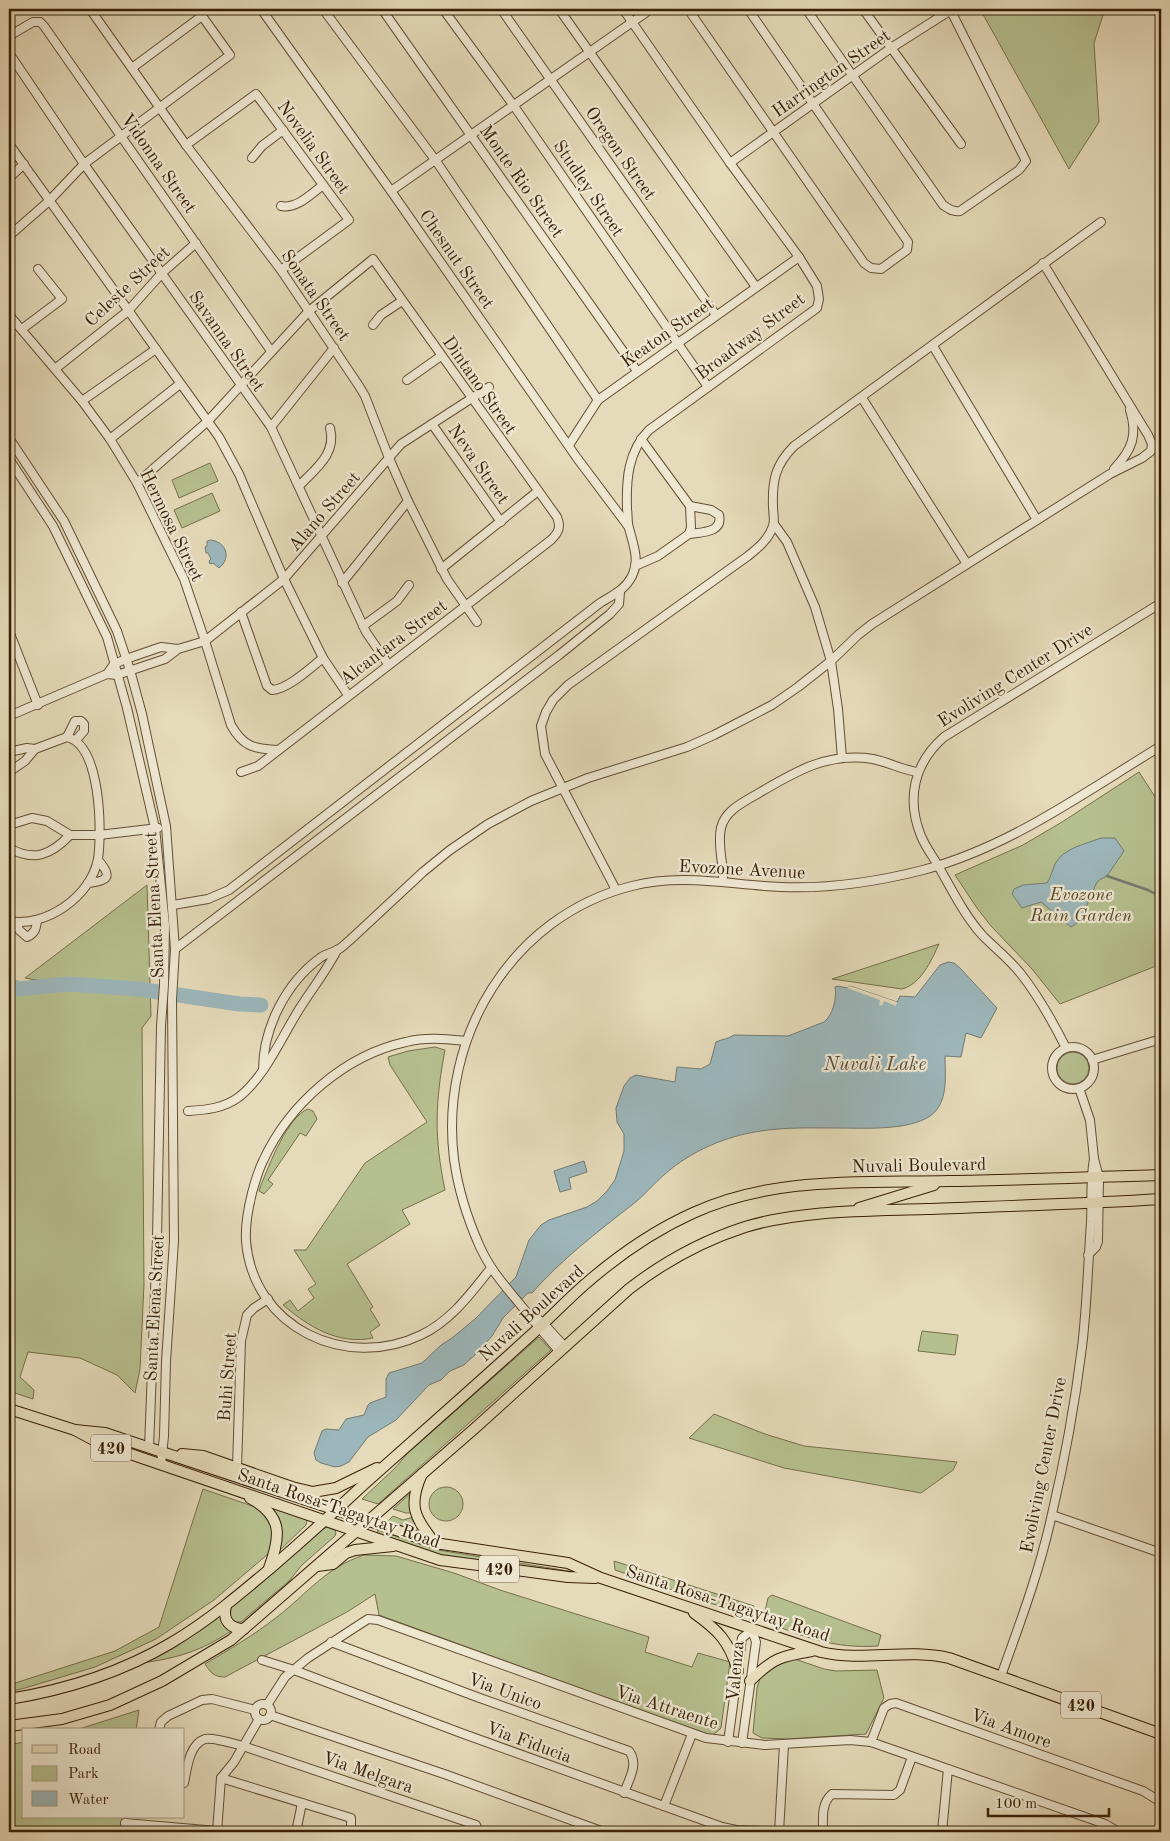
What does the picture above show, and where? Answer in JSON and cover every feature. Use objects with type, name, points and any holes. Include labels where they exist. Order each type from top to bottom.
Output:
[{"type":"main road","name":"Nuvali Boulevard","points":[[9,1699],[90,1680],[150,1654],[226,1606],[325,1520],[584,1285],[638,1243],[657,1231],[715,1204],[749,1194],[804,1185],[832,1183],[1161,1175]]},
{"type":"main road","points":[[844,1213],[947,1181]]},
{"type":"main road","points":[[9,1726],[76,1716],[125,1699],[205,1656],[230,1640],[629,1289],[654,1270],[702,1243],[765,1222],[796,1217],[844,1213],[1161,1200]]},
{"type":"main road","name":"Santa Rosa-Tagaytay Road","points":[[9,1409],[75,1430],[101,1444],[449,1562],[568,1577],[601,1578]]},
{"type":"main road","name":"Santa Rosa-Tagaytay Road","points":[[75,1430],[105,1433],[435,1543],[568,1563],[601,1578],[816,1650],[842,1656],[901,1654],[937,1656],[1001,1676],[1161,1734]]},
{"type":"main road","points":[[163,1453],[203,1456],[304,1490],[321,1492],[344,1485],[390,1461]]},
{"type":"main road","points":[[423,1472],[416,1489],[414,1508],[420,1524],[435,1543]]},
{"type":"main road","points":[[260,1476],[282,1492]]},
{"type":"main road","points":[[230,1487],[264,1507],[276,1522],[278,1536],[269,1569]]},
{"type":"main road","points":[[316,1566],[333,1564],[346,1554],[360,1548],[400,1546]]},
{"type":"main road","points":[[226,1606],[224,1613],[228,1623],[237,1629],[244,1629]]},
{"type":"main road","points":[[685,1606],[708,1622],[725,1639],[738,1671]]},
{"type":"main road","points":[[750,1681],[767,1665],[777,1659],[790,1654],[816,1650]]},
{"type":"street","name":"Sonata Street","points":[[90,9],[186,145],[281,270],[365,396],[408,501],[453,589],[477,622]]},
{"type":"street","points":[[9,236],[49,201],[84,164],[230,55],[197,9]]},
{"type":"street","name":"Chesnut Street","points":[[261,9],[628,526]]},
{"type":"street","points":[[323,9],[436,161],[598,400]]},
{"type":"street","name":"Monte Rio Street","points":[[382,9],[637,371]]},
{"type":"street","name":"Studley Street","points":[[443,9],[514,106],[708,386]]},
{"type":"street","name":"Oregon Street","points":[[501,9],[716,315]]},
{"type":"street","points":[[560,9],[756,287]]},
{"type":"street","name":"Broadway Street","points":[[623,9],[730,163],[799,257],[817,286],[820,299],[817,308],[708,386],[641,439],[633,454],[626,488],[628,526],[635,545],[636,566]]},
{"type":"street","points":[[391,191],[651,9]]},
{"type":"street","points":[[688,9],[864,263],[871,268],[881,269],[907,250],[908,242],[748,9]]},
{"type":"street","points":[[806,9],[943,205],[950,210],[960,210],[1019,170],[1026,161],[950,9]]},
{"type":"street","points":[[863,9],[961,144]]},
{"type":"street","name":"Harrington Street","points":[[730,163],[853,75],[950,9]]},
{"type":"street","points":[[132,68],[202,16]]},
{"type":"street","name":"Vidonna Street","points":[[9,36],[33,22],[40,22],[48,30],[271,351]]},
{"type":"street","name":"Savanna Street","points":[[9,53],[84,164],[240,386],[271,427],[363,626],[388,664]]},
{"type":"street","name":"Novelia Street","points":[[186,145],[256,94],[349,220],[281,270]]},
{"type":"street","points":[[252,158],[262,146],[283,130]]},
{"type":"street","points":[[9,144],[208,421],[232,460],[284,579],[323,658],[348,695]]},
{"type":"street","points":[[9,178],[24,164]]},
{"type":"street","points":[[281,206],[295,205],[323,186]]},
{"type":"street","points":[[616,890],[545,754],[541,726],[553,700],[568,685],[748,556],[766,539],[774,524],[773,489],[776,472],[784,456],[794,446],[1101,222]]},
{"type":"street","name":"Celeste Street","points":[[55,369],[128,311],[162,273],[196,243]]},
{"type":"street","name":"Keaton Street","points":[[569,445],[598,400],[799,257]]},
{"type":"street","name":"Dintano Street","points":[[309,311],[373,259],[557,517],[559,530]]},
{"type":"street","points":[[263,1070],[263,1057],[270,1028],[281,1003],[297,980],[321,957],[337,950],[363,928],[423,872],[450,850],[501,817],[531,801],[588,778],[687,747],[772,704],[798,687],[865,629],[1110,474],[1142,458],[1151,451],[1152,444],[1148,435],[1043,263]]},
{"type":"street","points":[[22,329],[62,299],[38,269]]},
{"type":"street","points":[[373,325],[381,315],[402,300]]},
{"type":"street","points":[[137,483],[208,421],[309,311]]},
{"type":"street","name":"Hermosa Street","points":[[9,315],[82,401],[110,438],[137,483],[184,579],[231,725],[236,735],[245,743],[255,748],[278,750]]},
{"type":"street","points":[[933,346],[1037,520]]},
{"type":"street","points":[[271,427],[334,348]]},
{"type":"street","points":[[82,401],[156,349]]},
{"type":"street","points":[[407,380],[442,356]]},
{"type":"street","points":[[110,438],[180,384]]},
{"type":"street","name":"Alano Street","points":[[178,649],[205,641],[284,579],[323,537],[401,444],[489,387]]},
{"type":"street","points":[[862,398],[967,564]]},
{"type":"street","points":[[1110,474],[1126,456],[1134,436],[1133,418],[1127,400]]},
{"type":"street","name":"Neva Street","points":[[432,424],[501,522]]},
{"type":"street","points":[[299,486],[328,454],[332,440],[330,428]]},
{"type":"street","name":"Santa Elena Street","points":[[9,438],[64,521],[117,631],[142,714],[166,826],[175,949],[173,987],[161,1026],[157,1239],[149,1448]]},
{"type":"street","points":[[641,439],[690,506],[691,527],[689,534]]},
{"type":"street","name":"Santa Elena Street","points":[[9,459],[53,526],[100,621],[127,708],[155,828],[165,925],[164,986],[168,1000],[174,1241],[166,1362],[163,1453],[160,1464]]},
{"type":"street","points":[[442,568],[538,491]]},
{"type":"street","points":[[342,583],[408,501]]},
{"type":"street","points":[[173,905],[208,899],[229,890],[600,603],[620,592],[631,578],[636,566],[658,556],[689,534],[716,529],[719,525],[719,515],[711,510],[690,506]]},
{"type":"street","points":[[774,524],[787,542],[815,606],[830,661],[838,710],[842,758]]},
{"type":"street","name":"Alcantara Street","points":[[241,772],[258,766],[551,540],[559,530]]},
{"type":"street","points":[[363,626],[397,601],[409,585]]},
{"type":"street","points":[[175,949],[559,656],[610,614],[619,604],[620,592]]},
{"type":"street","name":"Evoliving Center Drive","points":[[1066,1048],[1049,1015],[1020,973],[982,935],[967,915],[922,838],[914,817],[913,798],[917,772],[928,752],[944,737],[1161,603]]},
{"type":"street","points":[[241,612],[267,686],[272,690],[278,690],[286,686],[323,658]]},
{"type":"street","points":[[9,631],[12,646],[38,705]]},
{"type":"street","points":[[107,674],[114,664],[126,659],[161,648],[178,649]]},
{"type":"street","points":[[9,716],[107,674],[118,675],[165,659],[178,649]]},
{"type":"street","points":[[67,737],[75,721],[81,721],[84,724],[84,731],[76,740]]},
{"type":"street","points":[[429,734],[438,747]]},
{"type":"street","points":[[9,752],[27,748],[35,749],[67,737],[76,740],[83,748],[96,783],[99,810],[98,860],[88,883],[64,906],[48,916],[37,920],[13,922]]},
{"type":"street","name":"Evozone Avenue","points":[[563,1349],[498,1279],[491,1268],[474,1233],[461,1192],[454,1159],[452,1131],[454,1097],[461,1056],[466,1041],[489,993],[514,957],[538,934],[569,912],[595,898],[635,885],[661,881],[699,880],[810,888],[858,884],[938,866],[978,852],[1029,827],[1161,746]]},
{"type":"street","points":[[9,772],[25,761],[35,749]]},
{"type":"street","points":[[723,882],[721,828],[729,812],[801,769],[824,761],[842,758],[871,759],[917,772]]},
{"type":"street","points":[[9,825],[32,818],[47,821],[70,835],[99,835],[166,826]]},
{"type":"street","points":[[9,848],[26,855],[42,854],[57,848],[70,835]]},
{"type":"street","points":[[88,883],[102,882],[106,878],[105,868],[98,860]]},
{"type":"street","points":[[13,922],[22,934],[27,937],[36,928],[37,920]]},
{"type":"street","points":[[188,1111],[219,1108],[240,1096],[269,1062],[337,950]]},
{"type":"street","points":[[164,986],[173,987]]},
{"type":"street","points":[[466,1041],[429,1038],[404,1042],[378,1050],[354,1062],[324,1083],[306,1099],[282,1128],[256,1176],[246,1218],[246,1241],[248,1255],[259,1285],[281,1315],[306,1334],[319,1340],[357,1348],[388,1347],[421,1335],[444,1321],[491,1268]]},
{"type":"street","points":[[1092,1060],[1161,1039]]},
{"type":"street","points":[[1066,1048],[1082,1049],[1092,1060],[1093,1074],[1085,1085],[1079,1088],[1065,1087],[1054,1076],[1052,1067],[1055,1058],[1066,1048]]},
{"type":"street","name":"Evoliving Center Drive","points":[[1001,1676],[1035,1576],[1052,1514],[1082,1347],[1088,1255],[1095,1203],[1095,1177],[1090,1120],[1079,1088]]},
{"type":"street","points":[[157,1239],[174,1241]]},
{"type":"street","name":"Buhi Street","points":[[237,1468],[241,1341],[248,1315],[254,1308],[268,1299]]},
{"type":"street","points":[[1052,1514],[1161,1553]]},
{"type":"street","name":"Via Attraente","points":[[267,1705],[285,1677],[294,1670],[331,1642],[368,1619],[378,1620],[692,1734],[728,1742],[765,1745],[850,1740],[871,1742],[912,1758],[1105,1824],[1119,1832]]},
{"type":"street","name":"Valenza","points":[[728,1742],[742,1638],[752,1630],[756,1642],[742,1743]]},
{"type":"street","name":"Via Unico","points":[[331,1642],[477,1698],[629,1751],[634,1757],[634,1766],[624,1793]]},
{"type":"street","name":"Via Fiducia","points":[[262,1660],[294,1670],[624,1793],[736,1830],[791,1832]]},
{"type":"street","points":[[159,1728],[168,1716],[202,1700],[212,1699],[255,1710]]},
{"type":"street","name":"Via Amore","points":[[871,1742],[884,1708],[890,1704],[896,1704],[1143,1791],[1161,1802]]},
{"type":"street","points":[[259,1705],[267,1705],[270,1708],[270,1715],[265,1720],[258,1719],[255,1715],[255,1710],[259,1705]]},
{"type":"street","points":[[270,1715],[448,1775],[604,1832]]},
{"type":"street","points":[[217,1832],[222,1778],[258,1719]]},
{"type":"street","points":[[664,1806],[692,1734]]},
{"type":"street","name":"Via Melgara","points":[[185,1779],[191,1754],[196,1745],[206,1738],[243,1746],[476,1825],[479,1832]]},
{"type":"street","points":[[779,1832],[784,1745]]},
{"type":"street","points":[[823,1832],[824,1804],[827,1798],[832,1794],[894,1795],[900,1790],[912,1758]]},
{"type":"street","points":[[942,1832],[948,1769]]},
{"type":"street","points":[[222,1778],[351,1818],[351,1832]]},
{"type":"street","points":[[296,1832],[302,1803]]},
{"type":"street","points":[[125,1823],[217,1832],[306,1832]]},
{"type":"green space","points":[[980,9],[1105,9],[1094,43],[1099,122],[1069,169]]},
{"type":"green space","points":[[210,463],[218,481],[179,498],[172,480]]},
{"type":"green space","points":[[212,493],[220,511],[182,528],[174,510]]},
{"type":"green space","name":"Evozone Rain Garden","points":[[1139,772],[1161,806],[1161,964],[1060,1004],[1032,969],[991,926],[955,875],[1023,845]]},
{"type":"green space","points":[[147,885],[151,1016],[142,1028],[144,1284],[140,1369],[135,1393],[117,1375],[80,1358],[28,1352],[20,1377],[34,1390],[33,1399],[9,1391],[9,986],[19,989],[65,985],[25,978]]},
{"type":"green space","points":[[939,944],[920,977],[902,989],[832,979]]},
{"type":"green space","points":[[435,1047],[445,1050],[439,1087],[437,1120],[441,1171],[445,1190],[402,1210],[410,1224],[347,1264],[373,1307],[370,1309],[380,1325],[370,1332],[373,1338],[348,1339],[325,1332],[303,1320],[283,1305],[290,1300],[298,1311],[314,1298],[308,1289],[316,1284],[294,1250],[306,1250],[365,1163],[427,1122],[390,1065],[388,1057],[408,1051]]},
{"type":"green space","points":[[1073,1052],[1079,1053],[1084,1057],[1088,1062],[1088,1074],[1084,1079],[1079,1083],[1073,1084],[1067,1083],[1062,1079],[1058,1074],[1057,1068],[1058,1062],[1062,1057],[1067,1053]]},
{"type":"green space","points":[[308,1109],[313,1111],[317,1119],[306,1136],[300,1133],[268,1180],[273,1184],[264,1194],[259,1191],[280,1143],[293,1122]]},
{"type":"green space","points":[[922,1331],[958,1335],[955,1355],[918,1351]]},
{"type":"green space","points":[[539,1337],[551,1350],[378,1504],[362,1499],[408,1453]]},
{"type":"green space","points":[[714,1414],[765,1434],[804,1446],[957,1462],[953,1470],[921,1493],[784,1468],[689,1438]]},
{"type":"green space","points":[[446,1487],[458,1492],[463,1504],[458,1516],[446,1521],[434,1516],[429,1504],[434,1492]]},
{"type":"green space","points":[[203,1489],[258,1508],[273,1523],[273,1546],[268,1554],[214,1600],[156,1639],[95,1667],[9,1692],[9,1685],[115,1651],[159,1627]]},
{"type":"green space","points":[[414,1490],[412,1513],[393,1509]]},
{"type":"green space","points":[[269,1506],[307,1521],[306,1525],[279,1551],[281,1532],[279,1522]]},
{"type":"green space","points":[[393,1516],[403,1520],[413,1517],[421,1532],[388,1521]]},
{"type":"green space","points":[[327,1527],[335,1530],[335,1536],[302,1565],[289,1581],[241,1622],[234,1622],[230,1617],[229,1609]]},
{"type":"green space","points":[[378,1530],[438,1550],[575,1572],[436,1554],[377,1534]]},
{"type":"green space","points":[[364,1555],[396,1556],[649,1637],[645,1652],[692,1667],[698,1653],[730,1662],[721,1728],[712,1736],[379,1615],[375,1594],[347,1612],[225,1677],[215,1675],[207,1667],[205,1664],[268,1624],[328,1574],[350,1560]]},
{"type":"green space","points":[[614,1561],[754,1606],[751,1614],[748,1616],[615,1570]]},
{"type":"green space","points":[[772,1595],[881,1635],[878,1646],[833,1644],[791,1632],[763,1620],[768,1598]]},
{"type":"green space","points":[[221,1615],[224,1625],[231,1631],[220,1638],[189,1653],[142,1663],[181,1642]]},
{"type":"green space","points":[[795,1659],[836,1671],[877,1670],[884,1698],[866,1734],[788,1739],[762,1738],[753,1733],[757,1688],[760,1678],[779,1662]]},
{"type":"green space","points":[[139,1710],[136,1728],[82,1728]]},
{"type":"green space","points":[[22,1742],[22,1818],[122,1818],[121,1827],[209,1832],[9,1832],[9,1745]]},
{"type":"water","points":[[207,541],[216,541],[226,551],[225,560],[219,568],[213,563],[210,564],[209,561],[211,559],[208,553],[206,553]]},
{"type":"water","points":[[1101,838],[1115,838],[1124,851],[1107,876],[1096,884],[1080,921],[1071,927],[1041,902],[1022,908],[1012,894],[1014,889],[1023,885],[1047,883],[1055,864],[1063,854],[1075,847]]},
{"type":"water","name":"Nuvali Lake","points":[[948,962],[954,963],[960,968],[997,1008],[981,1038],[966,1033],[961,1057],[945,1056],[945,1088],[943,1096],[940,1104],[930,1116],[910,1124],[885,1128],[799,1128],[748,1133],[722,1141],[686,1158],[567,1258],[532,1293],[528,1293],[503,1318],[492,1336],[464,1365],[450,1371],[441,1380],[429,1385],[396,1420],[368,1437],[349,1462],[335,1467],[316,1460],[314,1453],[322,1431],[326,1429],[339,1430],[346,1419],[364,1415],[370,1403],[386,1397],[386,1379],[389,1373],[422,1363],[441,1345],[475,1319],[516,1277],[529,1240],[541,1225],[549,1220],[587,1207],[597,1201],[607,1191],[615,1180],[624,1151],[624,1134],[617,1122],[616,1108],[624,1086],[630,1078],[636,1075],[675,1082],[677,1067],[701,1069],[710,1064],[716,1042],[718,1041],[734,1035],[788,1036],[824,1022],[832,1011],[835,1001],[835,987],[838,986],[847,988],[850,986],[897,1002],[900,996],[915,997],[940,965]]},
{"type":"water","points":[[584,1161],[587,1172],[569,1178],[571,1189],[560,1192],[554,1171]]},
{"type":"pier","points":[[850,986],[897,1002],[896,1006],[884,1001],[882,1006],[879,1005],[880,1000],[847,988]]},
{"type":"waterway","points":[[1107,876],[1148,890],[1161,897]]},
{"type":"waterway","points":[[9,985],[19,989],[67,984],[138,989],[239,1004],[261,1005]]}]
